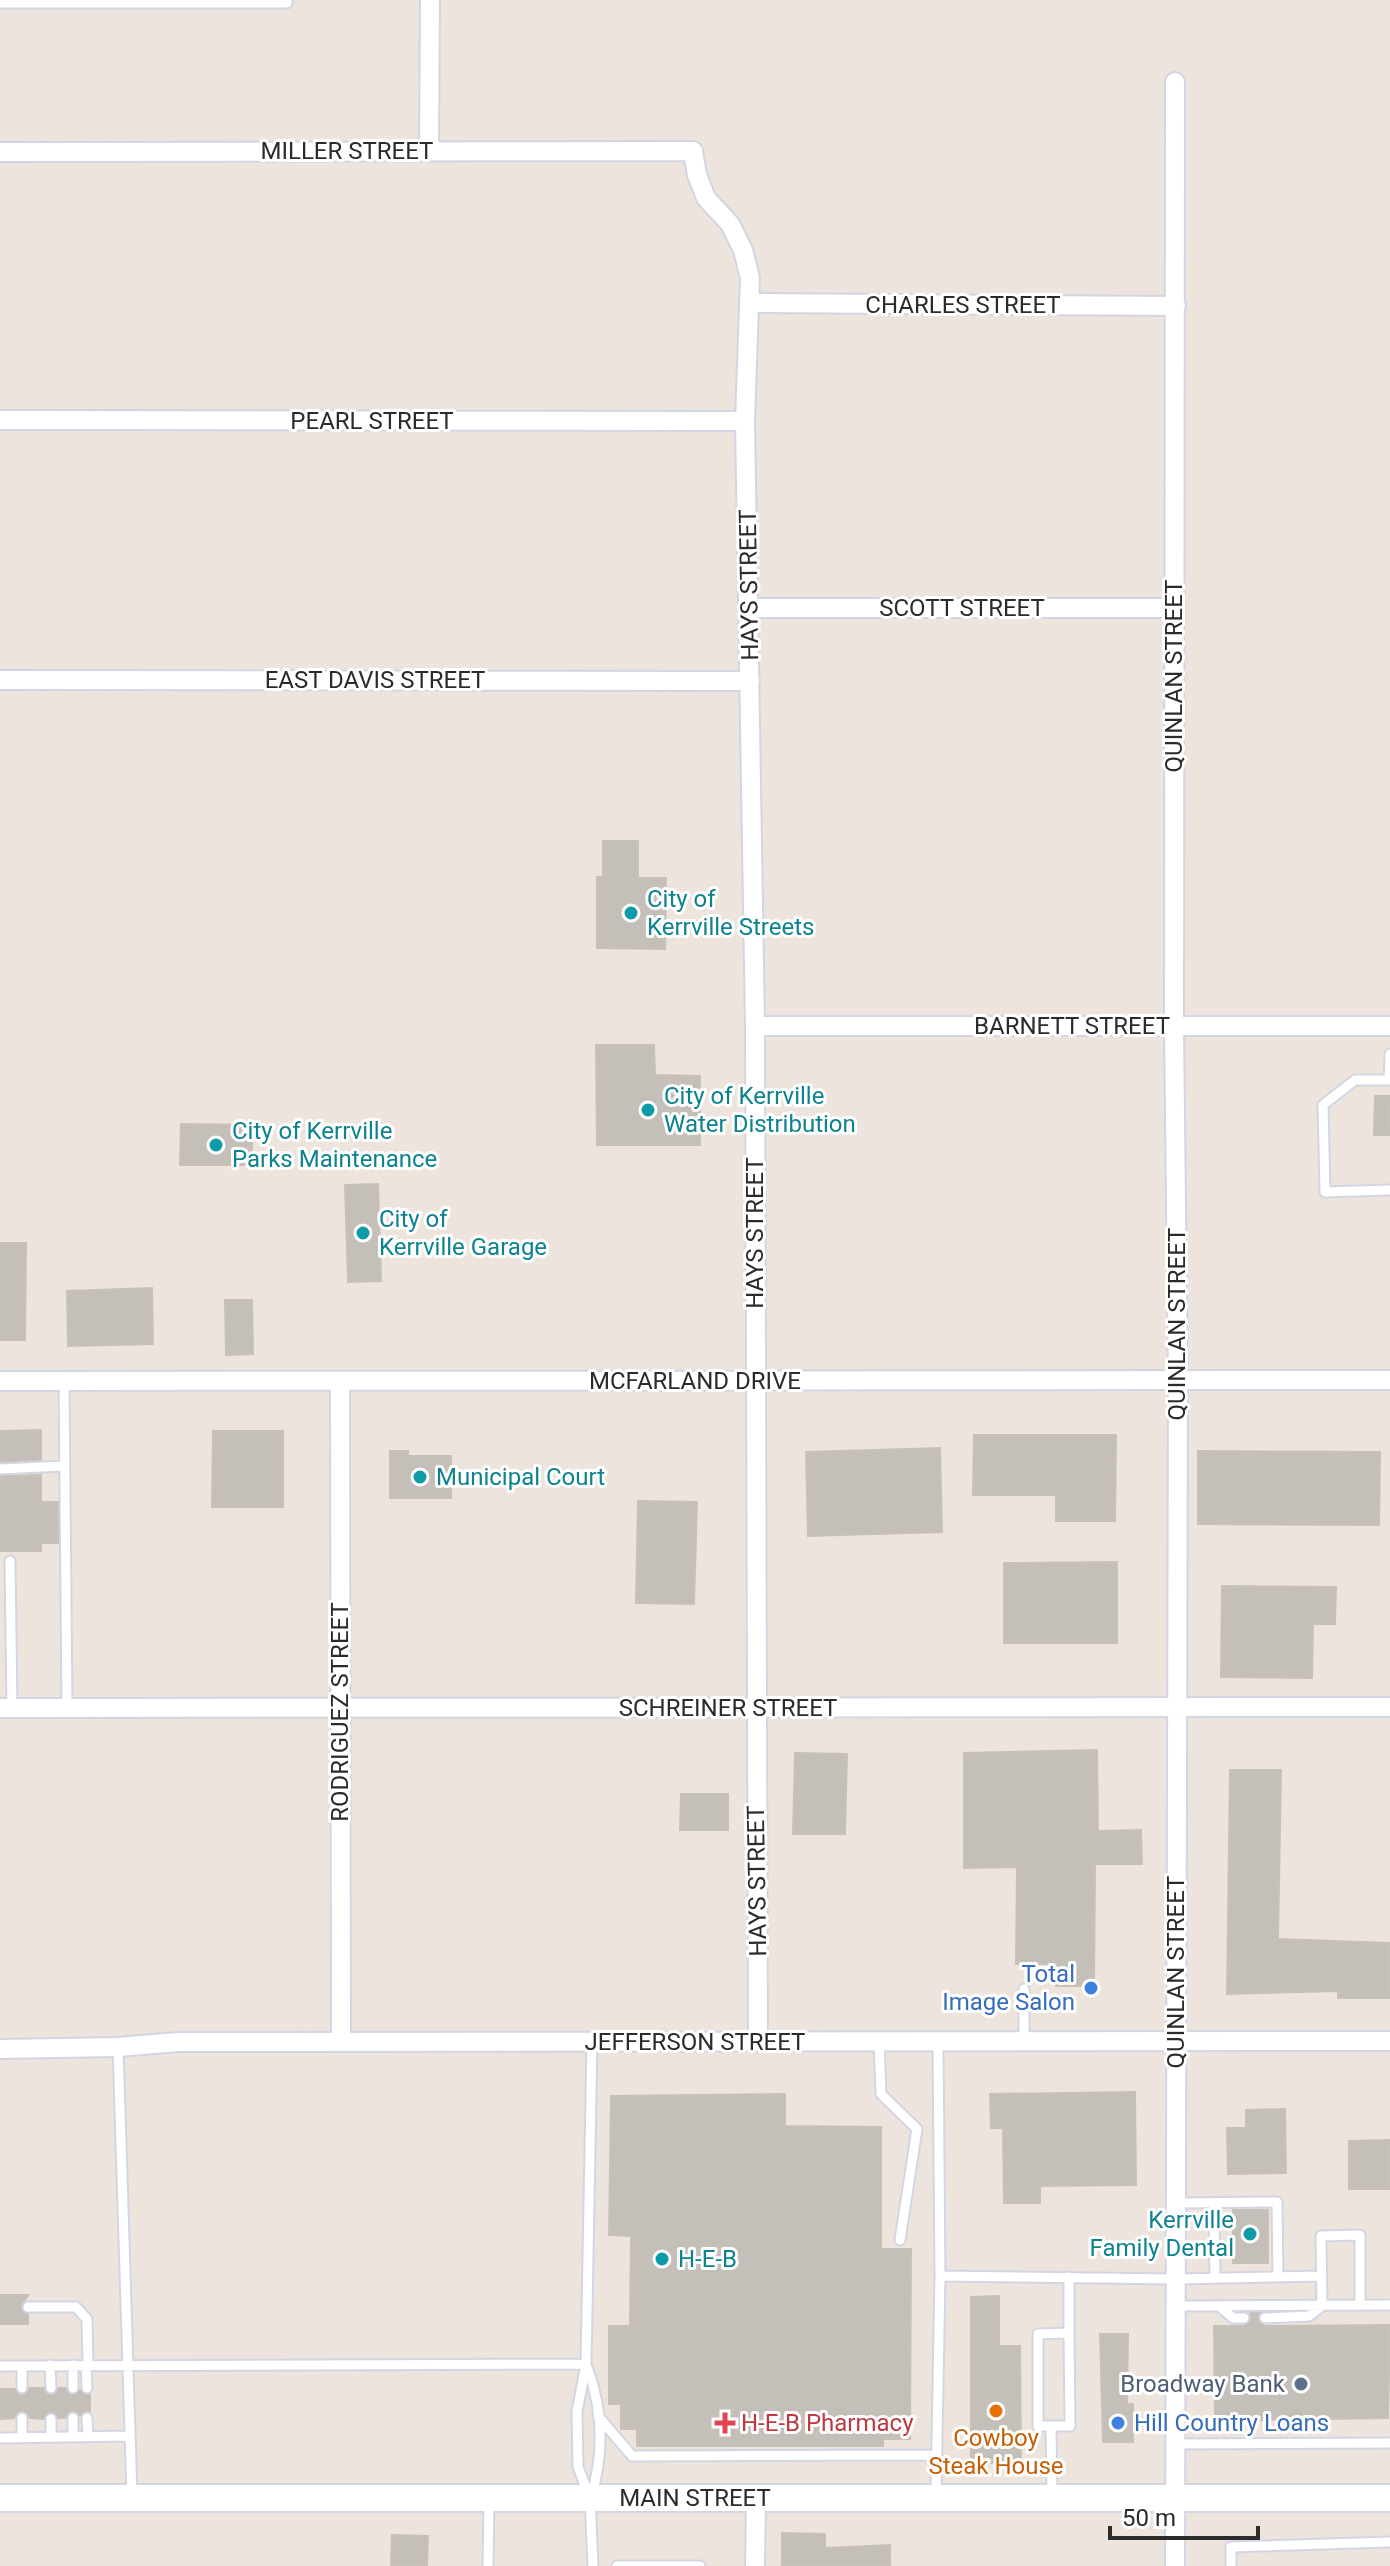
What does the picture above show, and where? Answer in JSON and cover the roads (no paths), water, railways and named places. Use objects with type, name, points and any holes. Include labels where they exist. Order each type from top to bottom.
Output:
[{"type":"main road","name":"MAIN STREET","points":[[0,2498],[1390,2498]]},
{"type":"street","points":[[429,151],[430,0]]},
{"type":"street","name":"QUINLAN STREET","points":[[1175,82],[1174,1027],[1178,1380],[1175,2566]]},
{"type":"street","name":"MILLER STREET","points":[[0,152],[693,151]]},
{"type":"street","name":"HAYS STREET","points":[[693,151],[697,175],[706,198],[730,224],[743,250],[750,278],[745,421],[751,608],[755,1026],[758,2042]]},
{"type":"street","name":"CHARLES STREET","points":[[749,303],[1176,306]]},
{"type":"street","name":"PEARL STREET","points":[[0,420],[745,421]]},
{"type":"street","name":"SCOTT STREET","points":[[751,608],[1174,608]]},
{"type":"street","name":"EAST DAVIS STREET","points":[[0,680],[750,681]]},
{"type":"street","name":"BARNETT STREET","points":[[755,1026],[1390,1026]]},
{"type":"street","name":"MCFARLAND DRIVE","points":[[0,1381],[1390,1380]]},
{"type":"street","name":"RODRIGUEZ STREET","points":[[340,1381],[341,2042]]},
{"type":"street","name":"SCHREINER STREET","points":[[6,1708],[1390,1707]]},
{"type":"street","name":"JEFFERSON STREET","points":[[0,2049],[118,2047],[178,2042],[1390,2041]]},
{"type":"street","points":[[755,2566],[756,2498]]},
{"type":"lane","points":[[0,3],[287,3],[287,0]]},
{"type":"lane","points":[[1390,1054],[1389,1080],[1355,1080],[1323,1105],[1325,1192],[1390,1190]]},
{"type":"lane","points":[[64,1381],[67,1708]]},
{"type":"lane","points":[[0,1469],[64,1466]]},
{"type":"lane","points":[[6,1708],[10,1561]]},
{"type":"lane","points":[[1024,1989],[1024,2041]]},
{"type":"lane","points":[[592,2041],[586,2364],[577,2412],[578,2467],[590,2498],[593,2566]]},
{"type":"lane","points":[[879,2041],[881,2094],[917,2129],[900,2240]]},
{"type":"lane","points":[[936,2498],[940,2276],[938,2042]]},
{"type":"lane","points":[[118,2047],[132,2498]]},
{"type":"lane","points":[[1178,2203],[1277,2202],[1278,2277]]},
{"type":"lane","points":[[1214,2203],[1215,2278]]},
{"type":"lane","points":[[1322,2306],[1321,2236],[1360,2235],[1360,2305]]},
{"type":"lane","points":[[940,2276],[1177,2279],[1322,2276]]},
{"type":"lane","points":[[1069,2277],[1070,2426],[1038,2426],[1038,2334],[1069,2333]]},
{"type":"lane","points":[[1176,2306],[1390,2305]]},
{"type":"lane","points":[[1219,2306],[1233,2318],[1244,2318]]},
{"type":"lane","points":[[1265,2318],[1309,2316],[1322,2306]]},
{"type":"lane","points":[[28,2307],[76,2307],[87,2319],[87,2388]]},
{"type":"lane","points":[[0,2366],[586,2364]]},
{"type":"lane","points":[[586,2364],[598,2396],[600,2467],[590,2498]]},
{"type":"lane","points":[[50,2365],[51,2388]]},
{"type":"lane","points":[[73,2365],[73,2388]]},
{"type":"lane","points":[[22,2366],[22,2388]]},
{"type":"lane","points":[[598,2416],[632,2456],[937,2455]]},
{"type":"lane","points":[[22,2418],[22,2438]]},
{"type":"lane","points":[[73,2418],[73,2437]]},
{"type":"lane","points":[[87,2418],[88,2437]]},
{"type":"lane","points":[[51,2419],[51,2437]]},
{"type":"lane","points":[[1051,2426],[1052,2498]]},
{"type":"lane","points":[[0,2438],[130,2436]]},
{"type":"lane","points":[[1175,2444],[1390,2443]]},
{"type":"lane","points":[[488,2566],[489,2498]]},
{"type":"lane","points":[[1231,2566],[1231,2547],[1390,2542]]},
{"type":"lane","points":[[617,2566],[700,2566]]},
{"type":"place","name":"City of Kerrville Streets","points":[[631,913]]},
{"type":"place","name":"City of Kerrville Water Distribution","points":[[648,1110]]},
{"type":"place","name":"City of Kerrville Parks Maintenance","points":[[216,1145]]},
{"type":"place","name":"City of Kerrville Garage","points":[[363,1233]]},
{"type":"place","name":"Municipal Court","points":[[420,1477]]},
{"type":"place","name":"Total Image Salon","points":[[1091,1988]]},
{"type":"place","name":"Kerrville Family Dental","points":[[1250,2234]]},
{"type":"place","name":"H-E-B","points":[[662,2259]]},
{"type":"place","name":"Broadway Bank","points":[[1301,2384]]},
{"type":"place","name":"Cowboy Steak House","points":[[996,2411]]},
{"type":"place","name":"H-E-B Pharmacy","points":[[725,2423]]},
{"type":"place","name":"Hill Country Loans","points":[[1118,2423]]}]
